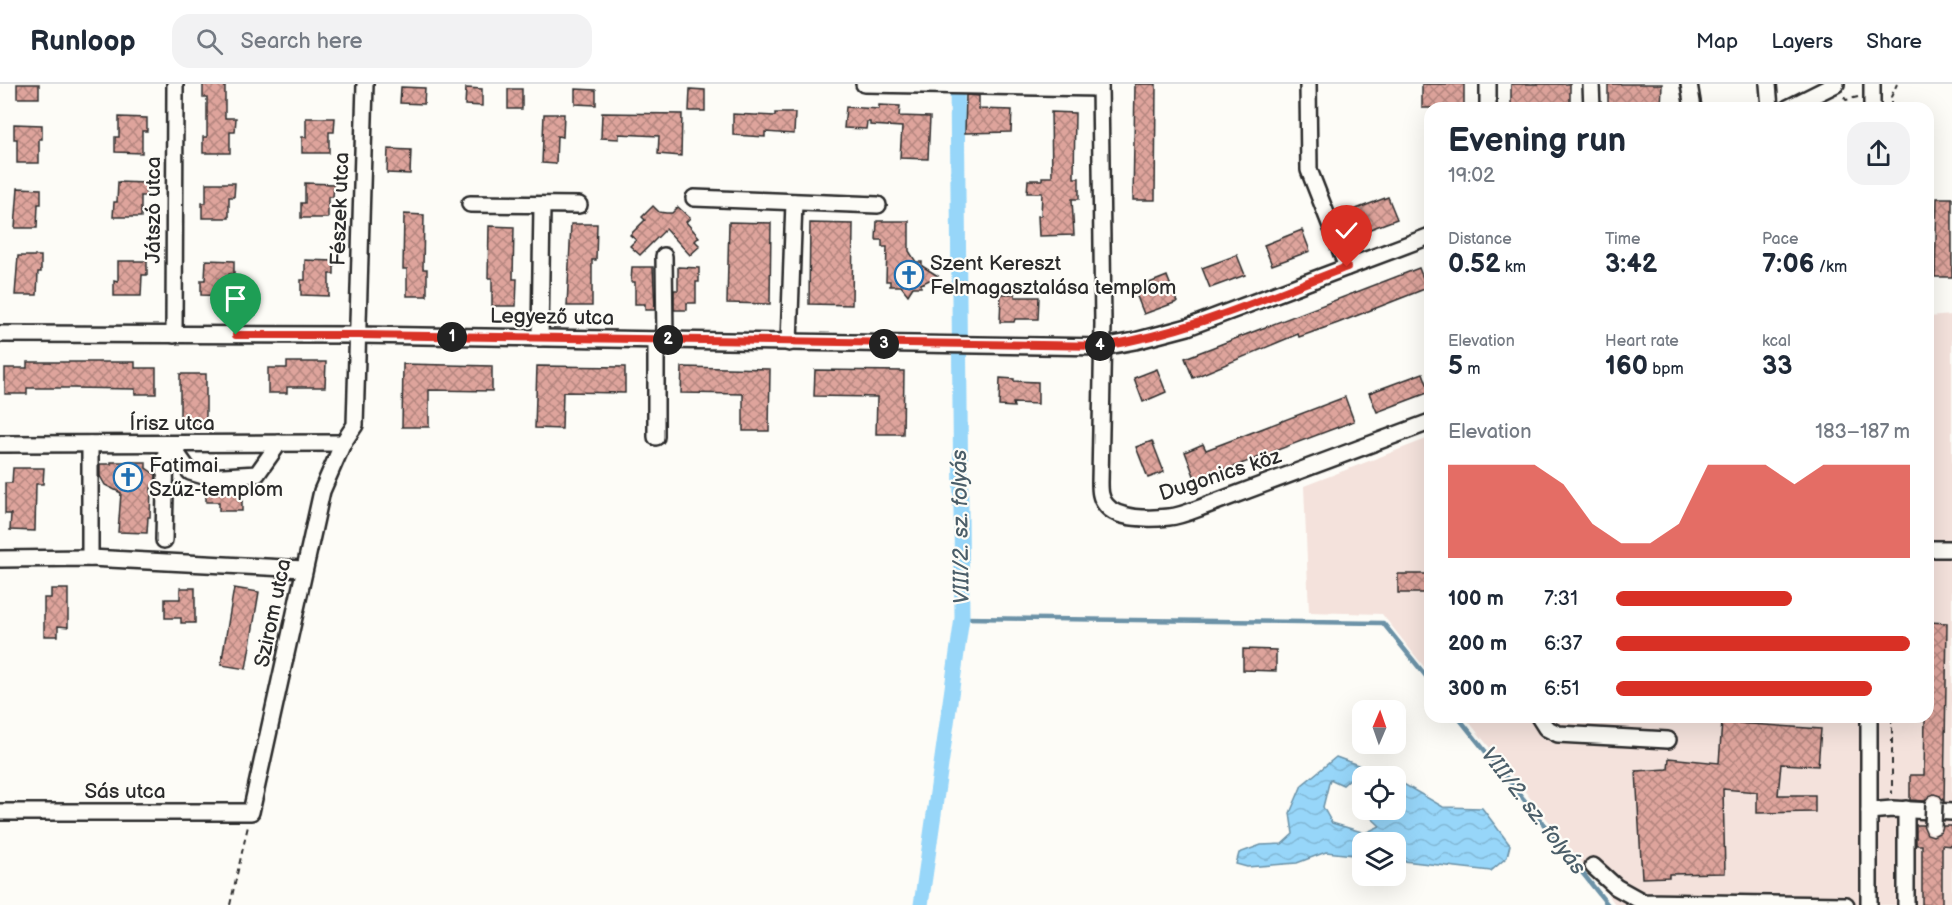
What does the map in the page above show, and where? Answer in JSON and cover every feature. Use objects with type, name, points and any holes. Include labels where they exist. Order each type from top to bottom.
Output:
[{"type":"street","name":"Játszó utca","points":[[174,335],[175,84]]},
{"type":"street","name":"Fészek utca","points":[[358,335],[365,84]]},
{"type":"street","points":[[864,84],[1100,86]]},
{"type":"street","points":[[1308,84],[1309,170],[1347,267]]},
{"type":"street","points":[[1488,84],[1488,102]]},
{"type":"street","points":[[1591,84],[1592,102]]},
{"type":"street","points":[[1689,84],[1692,102]]},
{"type":"street","points":[[1768,84],[1770,102]]},
{"type":"street","points":[[1800,102],[1836,84]]},
{"type":"street","points":[[1872,84],[1872,102]]},
{"type":"street","name":"Dugonics köz","points":[[1100,86],[1103,346],[1101,495],[1111,510],[1136,516],[1171,517],[1424,424]]},
{"type":"street","points":[[694,198],[878,205]]},
{"type":"street","points":[[789,342],[794,202]]},
{"type":"street","points":[[470,204],[579,205]]},
{"type":"street","points":[[540,338],[542,205]]},
{"type":"street","name":"Legyező utca","points":[[0,334],[358,335],[1103,346],[1135,341],[1188,327],[1424,238]]},
{"type":"street","points":[[656,437],[664,256]]},
{"type":"street","name":"Szirom utca","points":[[251,812],[322,491],[343,443],[355,425],[358,335]]},
{"type":"street","name":"Írisz utca","points":[[0,444],[343,443]]},
{"type":"street","points":[[90,444],[90,558]]},
{"type":"street","points":[[168,444],[190,472],[207,477],[257,474],[279,444]]},
{"type":"street","points":[[164,540],[168,444]]},
{"type":"street","points":[[1934,549],[1952,549]]},
{"type":"street","points":[[0,559],[90,558],[304,569]]},
{"type":"street","points":[[1543,723],[1546,728],[1558,734],[1668,740]]},
{"type":"street","points":[[1869,723],[1869,905]]},
{"type":"street","points":[[1933,826],[1934,804]]},
{"type":"street","points":[[1869,811],[1906,809],[1952,812]]},
{"type":"street","points":[[1906,809],[1906,905]]},
{"type":"street","name":"Sás utca","points":[[0,812],[251,812]]},
{"type":"street","points":[[1593,866],[1617,887],[1643,902],[1846,905]]},
{"type":"path","points":[[1891,102],[1891,97],[1898,84]]},
{"type":"path","points":[[230,905],[251,812]]},
{"type":"shaded area","points":[[1952,315],[1952,905],[1616,905],[1470,723],[1934,723],[1934,316]]},
{"type":"shaded area","points":[[1424,440],[1424,667],[1382,614],[1309,612],[1304,486]]},
{"type":"water","points":[[1336,757],[1361,766],[1352,766],[1352,782],[1351,778],[1343,785],[1330,779],[1323,807],[1332,823],[1362,832],[1352,832],[1352,855],[1326,852],[1297,863],[1247,867],[1236,864],[1239,853],[1261,845],[1282,844],[1293,834],[1290,813],[1302,785]]},
{"type":"water","points":[[1406,785],[1443,807],[1482,808],[1510,845],[1507,857],[1491,871],[1406,861],[1406,832],[1367,832],[1380,826],[1374,820],[1406,820]]},
{"type":"building","points":[[17,84],[39,84],[39,98],[17,98]]},
{"type":"building","points":[[203,84],[225,84],[225,118],[236,118],[235,132],[230,132],[230,153],[203,153],[203,137],[207,137],[207,97],[203,97]]},
{"type":"building","points":[[1135,84],[1156,84],[1155,200],[1133,200]]},
{"type":"building","points":[[1422,84],[1464,84],[1464,102],[1424,102],[1424,108],[1422,108]]},
{"type":"building","points":[[1511,84],[1570,84],[1570,102],[1511,102]]},
{"type":"building","points":[[1608,84],[1662,84],[1661,102],[1608,102]]},
{"type":"building","points":[[401,87],[425,88],[424,104],[400,103]]},
{"type":"building","points":[[466,88],[482,89],[482,106],[465,105]]},
{"type":"building","points":[[508,89],[522,89],[522,109],[508,109]]},
{"type":"building","points":[[575,89],[596,90],[596,105],[575,104]]},
{"type":"building","points":[[690,89],[705,90],[705,111],[689,111]]},
{"type":"building","points":[[966,95],[979,96],[979,109],[1012,110],[1011,132],[965,133]]},
{"type":"building","points":[[879,105],[900,106],[899,116],[930,117],[928,159],[900,158],[902,127],[870,125],[870,122],[867,122],[866,129],[844,128],[846,107],[879,109]]},
{"type":"building","points":[[1051,112],[1075,113],[1074,178],[1079,178],[1079,199],[1072,199],[1074,235],[1039,236],[1038,216],[1041,216],[1042,193],[1027,193],[1028,180],[1052,177]]},
{"type":"building","points":[[602,113],[682,114],[681,156],[658,154],[659,136],[619,134],[619,139],[601,138]]},
{"type":"building","points":[[775,113],[795,113],[794,134],[765,132],[765,137],[733,135],[733,114],[775,116]]},
{"type":"building","points":[[544,114],[564,114],[563,137],[557,136],[556,164],[542,163]]},
{"type":"building","points":[[119,117],[147,118],[147,131],[142,131],[142,153],[115,152],[115,137],[119,137]]},
{"type":"building","points":[[306,118],[335,118],[334,132],[329,132],[329,153],[302,153],[302,137],[306,137]]},
{"type":"building","points":[[14,124],[42,125],[42,139],[39,139],[39,163],[17,163],[17,139],[14,139]]},
{"type":"building","points":[[388,149],[411,150],[410,174],[387,173]]},
{"type":"building","points":[[118,182],[146,183],[146,196],[141,196],[141,217],[113,217],[114,202],[117,202]]},
{"type":"building","points":[[206,183],[235,183],[234,197],[229,197],[229,218],[202,218],[202,203],[206,203]]},
{"type":"building","points":[[305,183],[334,184],[333,197],[328,197],[328,218],[301,218],[301,203],[305,203]]},
{"type":"building","points":[[18,188],[41,189],[37,228],[15,228]]},
{"type":"building","points":[[1388,197],[1397,219],[1357,234],[1348,212]]},
{"type":"building","points":[[1937,198],[1952,198],[1952,277],[1935,277]]},
{"type":"building","points":[[653,206],[659,212],[666,213],[672,213],[678,207],[690,218],[686,222],[699,237],[695,241],[700,246],[690,255],[666,229],[640,255],[630,246],[636,240],[630,235],[645,220],[642,217]]},
{"type":"building","points":[[404,214],[424,215],[423,269],[427,269],[427,296],[407,296],[407,269],[403,269]]},
{"type":"building","points":[[877,221],[909,221],[909,251],[916,262],[922,262],[922,266],[938,276],[921,284],[921,287],[913,287],[908,295],[901,286],[890,286],[890,281],[886,281],[887,247],[882,247],[882,240],[876,240]]},
{"type":"building","points":[[729,222],[771,223],[770,304],[727,303]]},
{"type":"building","points":[[810,223],[853,224],[852,305],[809,304]]},
{"type":"building","points":[[571,224],[597,224],[596,260],[592,260],[592,306],[567,306]]},
{"type":"building","points":[[489,226],[514,227],[513,279],[517,279],[516,306],[492,306],[492,278],[488,278]]},
{"type":"building","points":[[1302,230],[1310,251],[1272,265],[1264,245]]},
{"type":"building","points":[[1237,255],[1245,275],[1210,288],[1202,268]]},
{"type":"building","points":[[18,256],[41,256],[37,295],[15,295]]},
{"type":"building","points":[[206,260],[234,261],[234,274],[229,274],[229,296],[201,295],[201,280],[205,280]]},
{"type":"building","points":[[305,260],[334,261],[334,274],[329,274],[329,296],[301,295],[301,280],[305,280]]},
{"type":"building","points":[[118,261],[147,261],[147,275],[142,275],[141,296],[114,296],[114,280],[118,281]]},
{"type":"building","points":[[632,267],[653,267],[655,310],[645,310],[645,304],[635,304],[635,282],[631,282]]},
{"type":"building","points":[[678,267],[699,268],[696,303],[687,303],[687,310],[674,310],[674,290],[678,290]]},
{"type":"building","points":[[1419,268],[1424,280],[1424,289],[1299,337],[1298,334],[1193,378],[1185,358]]},
{"type":"building","points":[[1167,276],[1177,302],[1144,314],[1134,289]]},
{"type":"building","points":[[1001,294],[1015,294],[1015,297],[1039,297],[1038,319],[1015,319],[1014,322],[1000,322]]},
{"type":"building","points":[[27,362],[135,362],[135,368],[156,368],[156,394],[135,394],[135,389],[27,388],[27,394],[5,394],[5,368],[27,368]]},
{"type":"building","points":[[287,362],[326,362],[325,387],[287,387],[287,393],[268,393],[268,368],[287,368]]},
{"type":"building","points":[[403,364],[492,366],[492,391],[429,390],[429,427],[402,427]]},
{"type":"building","points":[[537,366],[625,367],[625,393],[563,392],[562,429],[535,428]]},
{"type":"building","points":[[682,367],[770,369],[769,431],[743,431],[743,394],[681,393]]},
{"type":"building","points":[[1157,369],[1166,392],[1143,402],[1134,378]]},
{"type":"building","points":[[815,370],[904,371],[903,434],[876,434],[877,397],[814,396]]},
{"type":"building","points":[[1423,373],[1424,376],[1424,394],[1377,412],[1369,393]]},
{"type":"building","points":[[180,374],[206,374],[206,425],[180,425]]},
{"type":"building","points":[[1000,378],[1038,382],[1038,404],[1013,403],[1014,407],[999,406]]},
{"type":"building","points":[[1345,397],[1354,421],[1196,481],[1185,452],[1203,444],[1206,450]]},
{"type":"building","points":[[1152,441],[1164,472],[1148,478],[1136,447]]},
{"type":"building","points":[[111,462],[146,462],[146,468],[156,475],[155,485],[151,488],[147,533],[118,532],[121,493],[105,485],[100,476],[100,464],[111,464]]},
{"type":"building","points":[[13,468],[44,468],[43,484],[36,484],[35,531],[10,530],[11,514],[5,514],[5,483],[12,483]]},
{"type":"building","points":[[206,490],[242,491],[242,511],[219,511],[219,502],[206,502]]},
{"type":"building","points":[[1398,574],[1424,574],[1424,593],[1398,593]]},
{"type":"building","points":[[180,588],[195,588],[195,623],[181,623],[181,618],[165,618],[165,599],[180,599]]},
{"type":"building","points":[[234,588],[259,592],[246,669],[221,665]]},
{"type":"building","points":[[51,589],[68,589],[68,627],[58,626],[58,636],[44,636],[44,598],[51,598]]},
{"type":"building","points":[[1934,622],[1947,623],[1944,802],[1940,796],[1934,794],[1925,801],[1910,800],[1910,775],[1924,775],[1925,723],[1934,723]]},
{"type":"building","points":[[1243,649],[1276,650],[1276,671],[1243,670]]},
{"type":"building","points":[[1722,723],[1821,729],[1818,766],[1781,764],[1778,795],[1815,795],[1815,812],[1757,813],[1757,792],[1723,789],[1725,873],[1669,874],[1669,877],[1642,878],[1636,771],[1668,769],[1669,758],[1719,763]]},
{"type":"building","points":[[1916,825],[1923,825],[1927,834],[1933,836],[1941,832],[1943,826],[1952,826],[1952,846],[1942,845],[1942,905],[1922,905],[1922,845],[1916,845]]},
{"type":"waterway","name":"VIII/2. sz. folyás","points":[[921,905],[962,618],[957,84]]},
{"type":"waterway","name":"VIII/2. sz. folyás","points":[[962,618],[1383,623],[1424,674]]},
{"type":"waterway","name":"VIII/2. sz. folyás","points":[[1463,723],[1608,905]]},
{"type":"place","name":"Szent Kereszt Felmagasztalása templom","points":[[909,275]]},
{"type":"place","name":"Fatimai Szűz-templom","points":[[128,477]]},
{"type":"route","points":[[236,335],[1103,346],[1158,336],[1188,327],[1347,267]]}]
